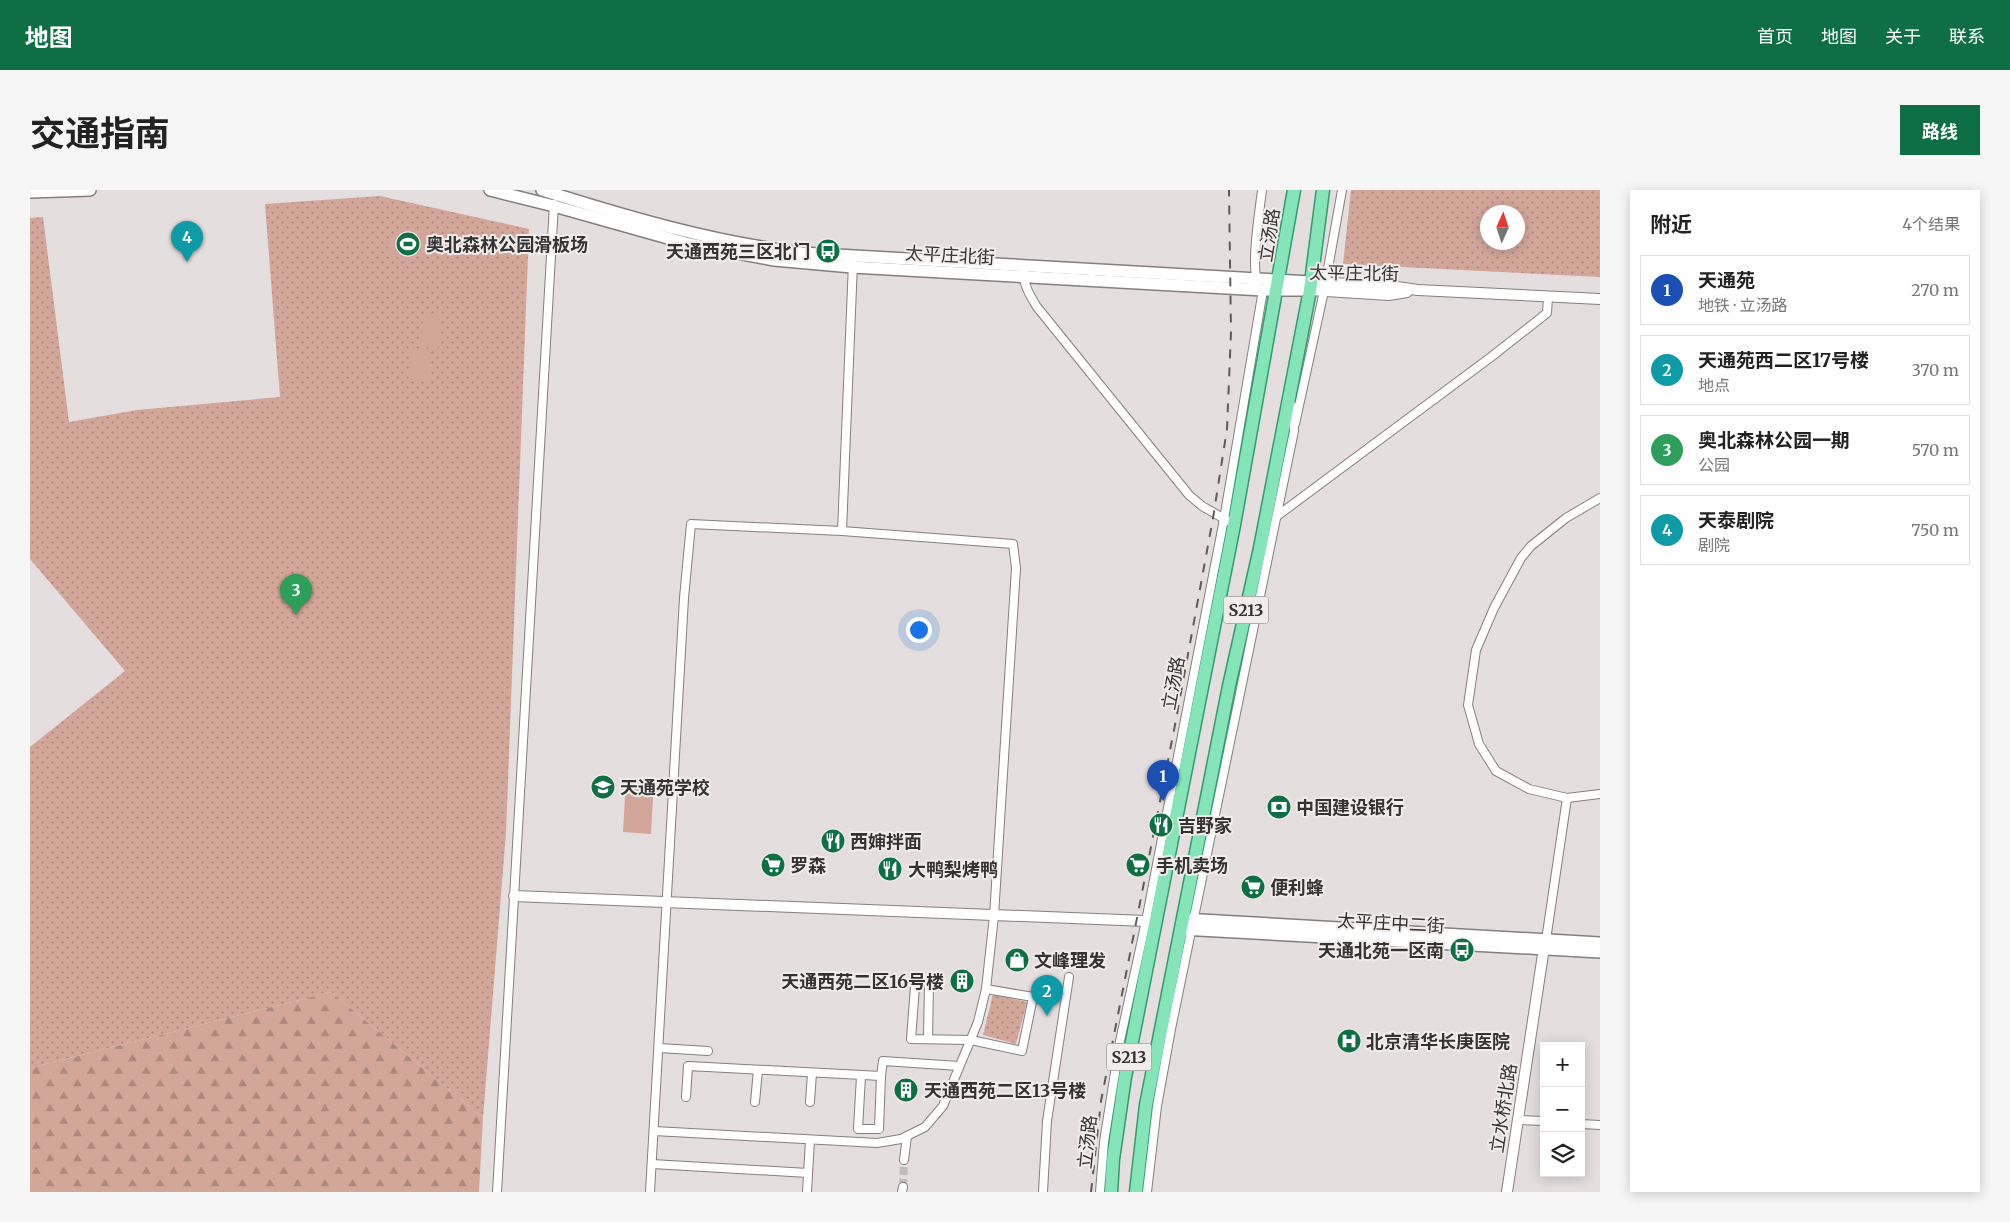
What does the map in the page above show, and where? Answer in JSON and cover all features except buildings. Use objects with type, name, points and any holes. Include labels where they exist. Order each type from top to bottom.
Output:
[{"type":"main road","points":[[30,192],[90,190]]},
{"type":"main road","name":"太平庄北街","points":[[490,190],[554,200],[728,241],[853,262],[1024,271],[1256,279],[1278,285],[1310,286]]},
{"type":"main road","name":"太平庄北街","points":[[542,190],[554,200]]},
{"type":"main road","name":"立汤路","points":[[1111,1192],[1118,1118],[1151,922],[1229,522],[1278,285],[1294,190]]},
{"type":"main road","name":"S213","points":[[1136,1192],[1146,1105],[1187,924],[1229,686],[1260,548],[1310,286],[1324,190]]},
{"type":"main road","name":"太平庄北街","points":[[1024,271],[1262,290],[1278,285]]},
{"type":"main road","name":"太平庄中二街","points":[[1187,924],[1545,945],[1600,952]]},
{"type":"main road","name":"太平庄中二街","points":[[1545,945],[1600,943]]},
{"type":"street","points":[[1262,190],[1255,263],[1256,279],[1262,290]]},
{"type":"street","points":[[1294,431],[1325,287],[1342,190]]},
{"type":"street","points":[[497,1192],[554,200]]},
{"type":"street","points":[[842,531],[853,262]]},
{"type":"street","points":[[1024,271],[1028,293],[1038,307],[1189,495],[1202,506],[1229,522]]},
{"type":"street","name":"太平庄北街","points":[[1310,286],[1390,286],[1418,290],[1600,299]]},
{"type":"street","name":"立汤路","points":[[1229,522],[1262,290]]},
{"type":"street","points":[[1277,516],[1491,357],[1547,313],[1548,297]]},
{"type":"street","name":"S213","points":[[1147,1192],[1157,1106],[1187,924],[1294,431],[1290,386]]},
{"type":"street","points":[[1600,498],[1566,518],[1531,546],[1521,558],[1494,608],[1476,650],[1468,705],[1479,744],[1496,771],[1529,789],[1568,798],[1600,794]]},
{"type":"street","points":[[650,1192],[684,598],[691,524],[842,531],[1013,544],[1016,568],[994,916],[986,989],[978,1022],[943,1106],[925,1127],[901,1139],[877,1143],[654,1131]]},
{"type":"street","points":[[1545,945],[1568,798]]},
{"type":"street","points":[[514,896],[1151,922]]},
{"type":"street","name":"立汤路","points":[[1100,1192],[1111,1090],[1132,981],[1151,922]]},
{"type":"street","name":"立水桥北路","points":[[1507,1192],[1545,945]]},
{"type":"street","points":[[1043,1192],[1047,1121],[1069,977]]},
{"type":"street","points":[[928,1039],[929,982]]},
{"type":"street","points":[[915,987],[911,1039],[971,1040],[1022,1051],[1033,998],[986,989]]},
{"type":"street","points":[[659,1048],[708,1051]]},
{"type":"street","points":[[861,1076],[858,1129],[879,1129],[883,1061],[959,1066]]},
{"type":"street","points":[[686,1097],[688,1066],[881,1076]]},
{"type":"street","points":[[755,1102],[758,1070]]},
{"type":"street","points":[[810,1102],[812,1073]]},
{"type":"street","points":[[1518,1120],[1540,1122]]},
{"type":"street","points":[[1585,1124],[1600,1125]]},
{"type":"street","points":[[904,1160],[907,1136]]},
{"type":"street","points":[[807,1192],[810,1140]]},
{"type":"street","points":[[652,1164],[808,1173]]},
{"type":"green space","points":[[1351,190],[1600,190],[1600,277],[1343,264]]},
{"type":"green space","points":[[380,196],[529,229],[506,833],[483,1118],[331,992],[30,1068],[30,747],[125,671],[30,559],[30,218],[43,217],[69,422],[137,410],[280,397],[265,204]]},
{"type":"green space","name":"奥北森林公园滑板场","points":[[424,230],[428,252],[405,260],[388,254],[391,237]]},
{"type":"green space","points":[[423,316],[440,317],[438,348],[421,347]]},
{"type":"green space","points":[[412,349],[431,350],[429,382],[410,381]]},
{"type":"green space","points":[[626,778],[654,779],[651,834],[623,832]]},
{"type":"green space","points":[[331,992],[483,1118],[479,1192],[30,1192],[30,1068]]},
{"type":"green space","points":[[993,994],[1027,1002],[1016,1044],[983,1035]]},
{"type":"tunnel","points":[[903,1187],[904,1160]]},
{"type":"railway","points":[[1091,1192],[1101,1101],[1175,725],[1213,518],[1227,429],[1231,332],[1229,190]]},
{"type":"place","name":"奥北森林公园滑板场","points":[[408,244]]},
{"type":"place","name":"天通西苑三区北门","points":[[828,251]]},
{"type":"place","name":"天泰剧院","points":[[187,262]]},
{"type":"place","name":"奥北森林公园一期","points":[[296,615]]},
{"type":"place","name":"天通苑学校","points":[[603,787]]},
{"type":"place","name":"天通苑","points":[[1163,801]]},
{"type":"place","name":"中国建设银行","points":[[1279,807]]},
{"type":"place","name":"吉野家","points":[[1161,825]]},
{"type":"place","name":"西婶拌面","points":[[833,841]]},
{"type":"place","name":"罗森","points":[[773,865]]},
{"type":"place","name":"手机卖场","points":[[1138,865]]},
{"type":"place","name":"大鸭梨烤鸭","points":[[890,869]]},
{"type":"place","name":"便利蜂","points":[[1253,887]]},
{"type":"place","name":"天通北苑一区南","points":[[1462,950]]},
{"type":"place","name":"文峰理发","points":[[1017,960]]},
{"type":"place","name":"天通西苑二区16号楼","points":[[962,981]]},
{"type":"place","name":"天通苑西二区17号楼","points":[[1047,1016]]},
{"type":"place","name":"北京清华长庚医院","points":[[1349,1041]]},
{"type":"place","name":"天通西苑二区13号楼","points":[[906,1090]]}]
